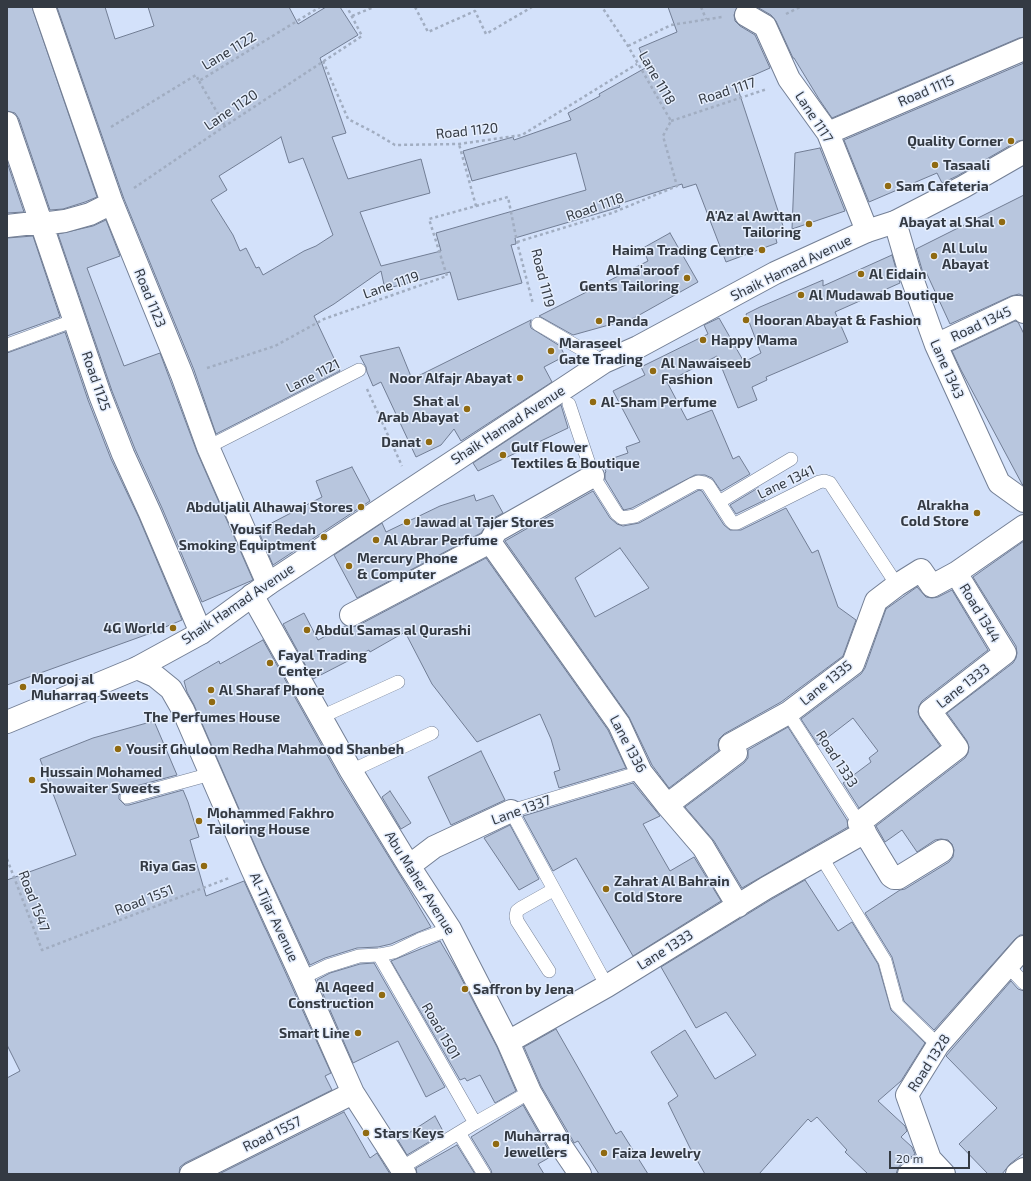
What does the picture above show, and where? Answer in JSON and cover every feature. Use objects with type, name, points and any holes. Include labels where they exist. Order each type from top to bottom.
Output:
[{"type":"street","name":"Road 1123","points":[[44,7],[112,203],[182,375],[260,590]]},
{"type":"street","name":"Lane 1117","points":[[746,15],[765,26],[789,79],[828,133],[867,231]]},
{"type":"street","name":"Road 1115","points":[[828,133],[1024,49]]},
{"type":"street","name":"Road 1125","points":[[7,123],[100,395],[201,633]]},
{"type":"street","name":"Shaik Hamad Avenue","points":[[7,722],[137,668],[201,633],[260,590],[604,362],[638,347],[775,272],[867,231],[896,222],[963,187],[1024,152]]},
{"type":"street","points":[[7,226],[65,221],[90,214],[112,203]]},
{"type":"street","name":"Lane 1343","points":[[896,222],[910,270],[936,345],[999,483],[1024,500]]},
{"type":"street","name":"Road 1345","points":[[936,345],[1016,307],[1019,307],[1024,312]]},
{"type":"street","points":[[351,615],[490,542],[496,531],[593,476]]},
{"type":"street","name":"Lane 1335","points":[[667,806],[736,753],[730,745],[788,713],[853,664],[876,601],[897,585],[921,570],[932,586],[956,573],[1024,526]]},
{"type":"street","name":"Lane 1336","points":[[490,542],[620,724],[641,772],[667,806],[702,847],[738,906]]},
{"type":"street","name":"Road 1344","points":[[956,573],[1005,653]]},
{"type":"street","name":"Abu Maher Avenue","points":[[260,590],[321,717],[351,771],[409,866],[450,928],[508,1042],[530,1092],[561,1146],[580,1174]]},
{"type":"street","name":"Lane 1333","points":[[508,1042],[607,986],[738,906],[822,858],[862,828],[957,748],[930,712],[1005,653]]},
{"type":"street","name":"Al-Tijar Avenue","points":[[137,668],[155,676],[171,689],[183,710],[252,870],[353,1093],[403,1171]]},
{"type":"street","name":"Lane 1337","points":[[409,866],[434,847],[511,811]]},
{"type":"street","points":[[862,828],[891,876],[894,878],[898,878],[942,851]]},
{"type":"street","name":"Road 1328","points":[[937,1166],[907,1095],[938,1045],[1024,947]]},
{"type":"street","name":"Road 1557","points":[[191,1174],[353,1093]]},
{"type":"street","points":[[909,1174],[937,1166]]},
{"type":"street","points":[[1017,1174],[1024,1169]]},
{"type":"lane","points":[[7,345],[75,320]]},
{"type":"lane","name":"Road 1119","points":[[538,324],[604,362]]},
{"type":"lane","name":"Lane 1121","points":[[208,447],[359,370]]},
{"type":"lane","name":"Lane 1341","points":[[569,404],[593,476],[616,514],[622,518],[635,516],[698,482],[708,485],[733,524],[738,524],[819,482],[824,481],[830,483],[897,585]]},
{"type":"lane","name":"Lane 1341","points":[[719,502],[791,459]]},
{"type":"lane","points":[[321,717],[398,682]]},
{"type":"lane","name":"Road 1333","points":[[788,713],[862,828]]},
{"type":"lane","points":[[351,771],[432,733]]},
{"type":"lane","name":"Lane 1337","points":[[511,811],[641,772]]},
{"type":"lane","points":[[127,797],[211,774]]},
{"type":"lane","points":[[511,811],[607,986]]},
{"type":"lane","points":[[822,858],[885,961],[897,1005],[938,1045]]},
{"type":"lane","points":[[549,971],[517,921],[516,916],[517,911],[521,908],[553,890]]},
{"type":"lane","points":[[302,978],[327,966],[359,956],[379,955],[394,952],[450,928]]},
{"type":"lane","name":"Road 1501","points":[[379,955],[475,1123]]},
{"type":"lane","points":[[1007,965],[1024,983]]},
{"type":"lane","points":[[403,1171],[475,1123],[530,1092]]},
{"type":"lane","points":[[459,1133],[484,1174]]},
{"type":"path","name":"Lane 1122","points":[[90,140],[196,75],[199,81],[320,7]]},
{"type":"path","points":[[348,7],[352,16],[374,7]]},
{"type":"path","points":[[415,7],[428,32],[475,11],[486,34],[532,7]]},
{"type":"path","name":"Lane 1118","points":[[602,7],[628,46],[671,121],[663,136],[677,186]]},
{"type":"path","points":[[701,7],[706,19]]},
{"type":"path","points":[[628,46],[671,25],[706,19],[746,15]]},
{"type":"path","name":"Lane 1120","points":[[112,203],[225,126],[362,36],[352,16]]},
{"type":"path","name":"Road 1120","points":[[323,61],[348,119],[375,132],[395,145],[458,144],[522,134],[637,64]]},
{"type":"path","name":"Road 1117","points":[[671,121],[762,91],[789,79]]},
{"type":"path","points":[[199,81],[225,126]]},
{"type":"path","points":[[458,144],[476,206]]},
{"type":"path","name":"Road 1118","points":[[517,242],[612,213],[677,186]]},
{"type":"path","name":"Road 1119","points":[[476,206],[508,197],[517,242],[538,324]]},
{"type":"path","name":"Lane 1119","points":[[182,375],[275,346],[324,318],[447,276],[429,219],[476,206]]},
{"type":"path","name":"Lane 1121","points":[[359,370],[412,488]]},
{"type":"path","name":"Road 1547","points":[[7,859],[42,950]]},
{"type":"path","name":"Road 1551","points":[[42,950],[252,870]]},
{"type":"building","points":[[7,7],[32,7],[97,197],[63,209],[50,210],[19,119],[15,113],[7,111]]},
{"type":"building","points":[[57,7],[105,7],[115,39],[154,26],[148,7],[289,7],[298,24],[326,7],[340,7],[358,35],[320,58],[346,133],[332,137],[348,179],[421,159],[430,193],[360,212],[381,266],[441,251],[436,233],[586,190],[576,153],[472,181],[463,151],[513,137],[514,140],[571,120],[568,113],[600,96],[599,94],[647,67],[639,48],[677,32],[668,7],[737,7],[734,15],[735,21],[740,26],[755,35],[770,68],[736,83],[785,232],[775,235],[777,243],[726,262],[696,184],[683,188],[682,184],[619,204],[620,207],[515,238],[516,244],[511,245],[522,283],[458,300],[450,272],[385,289],[381,271],[314,316],[340,371],[216,434],[194,370],[124,199]],"holes":[[[281,137],[289,163],[303,158],[333,235],[263,275],[259,267],[256,268],[246,248],[240,251],[233,235],[211,200],[227,190],[219,176]]]},
{"type":"building","points":[[757,7],[1024,7],[1024,37],[832,118],[793,58],[776,21],[771,15]]},
{"type":"building","points":[[1024,63],[1024,140],[1018,141],[942,183],[937,173],[869,202],[844,140]]},
{"type":"building","points":[[820,148],[845,211],[792,229],[795,153]]},
{"type":"building","points":[[7,162],[24,212],[7,213]]},
{"type":"building","points":[[1024,195],[1024,296],[1019,294],[1011,296],[950,324],[926,272],[923,273],[916,249]]},
{"type":"building","points":[[106,220],[120,256],[87,268],[124,366],[160,353],[197,452],[253,580],[202,602],[135,449],[112,391],[58,234],[93,226]]},
{"type":"building","points":[[670,233],[698,282],[634,318],[573,335],[539,316],[648,261],[643,248]]},
{"type":"building","points":[[33,236],[60,317],[7,336],[7,238]]},
{"type":"building","points":[[892,255],[900,283],[835,312],[848,342],[766,377],[767,380],[752,387],[757,400],[738,408],[717,356],[667,382],[687,420],[712,410],[733,459],[739,456],[750,474],[721,491],[712,478],[705,475],[695,475],[632,508],[623,509],[605,479],[606,472],[602,462],[628,453],[626,447],[640,442],[613,391],[645,375],[641,367],[708,334],[704,325],[719,318],[744,362],[761,353],[746,314],[823,280],[823,286]]},
{"type":"building","points":[[531,320],[531,328],[560,346],[565,356],[544,367],[552,382],[461,441],[454,429],[441,445],[416,457],[381,382],[373,386],[360,356],[399,347],[412,379]]},
{"type":"building","points":[[1015,321],[1018,322],[1024,334],[1024,486],[952,351]]},
{"type":"building","points":[[65,332],[88,400],[111,459],[139,518],[182,620],[151,633],[7,685],[7,353]]},
{"type":"building","points":[[561,405],[568,428],[478,471],[473,463]]},
{"type":"building","points":[[352,467],[370,501],[273,565],[258,530],[322,497],[316,481]]},
{"type":"building","points":[[758,488],[765,500],[736,514],[730,505]]},
{"type":"building","points":[[699,490],[702,491],[724,525],[730,530],[741,530],[786,508],[812,553],[818,550],[838,607],[856,620],[843,656],[781,702],[724,734],[719,739],[719,750],[669,788],[652,765],[629,717],[505,541],[593,491],[610,518],[617,524],[623,526],[639,523]],"holes":[[[620,548],[649,588],[595,617],[575,578]]]},
{"type":"building","points":[[474,495],[476,501],[493,495],[503,513],[490,520],[481,533],[357,598],[334,555],[382,523],[386,532],[440,506]]},
{"type":"building","points":[[1024,541],[1024,935],[1020,935],[1015,939],[934,1030],[904,1001],[892,957],[865,913],[900,890],[905,889],[949,862],[953,857],[954,850],[952,844],[948,840],[941,839],[935,840],[917,852],[902,830],[885,842],[876,826],[965,758],[968,753],[969,747],[967,741],[947,713],[1013,663],[1017,653],[1016,646],[973,577]]},
{"type":"building","points":[[486,558],[608,730],[626,768],[559,788],[554,772],[560,770],[551,739],[540,714],[477,742],[432,684],[405,632],[370,652],[369,650],[313,679],[283,624],[304,613],[318,640],[345,626],[357,626]]},
{"type":"building","points":[[917,587],[926,597],[932,598],[938,597],[952,590],[988,650],[922,701],[919,706],[918,712],[920,718],[940,746],[859,808],[843,783],[871,762],[869,758],[878,751],[853,718],[818,745],[801,719],[861,674],[865,668],[886,609]]},
{"type":"building","points":[[263,640],[340,778],[431,927],[391,944],[378,947],[357,948],[325,958],[310,965],[263,864],[187,692],[184,681],[219,661],[220,664]]},
{"type":"building","points":[[154,721],[177,775],[125,789],[119,795],[119,799],[125,805],[129,805],[183,790],[199,837],[190,840],[206,896],[244,881],[331,1073],[325,1076],[332,1090],[185,1163],[180,1167],[179,1174],[7,1174],[7,1078],[20,1071],[7,1045],[7,880],[76,855],[40,759],[93,738]]},
{"type":"building","points":[[788,727],[847,820],[848,827],[742,888],[714,841],[685,807],[744,763],[748,758],[748,750]]},
{"type":"building","points":[[481,751],[505,800],[451,825],[428,777]]},
{"type":"building","points":[[633,783],[660,816],[643,824],[670,871],[694,857],[721,901],[633,956],[576,858],[553,871],[523,816]]},
{"type":"building","points":[[390,791],[411,823],[401,829],[382,797]]},
{"type":"building","points":[[510,825],[539,879],[519,890],[484,838]]},
{"type":"building","points":[[805,880],[838,931],[852,922],[878,964],[891,1010],[925,1043],[901,1081],[878,1101],[905,1126],[907,1131],[901,1137],[912,1147],[915,1154],[901,1164],[896,1174],[868,1174],[845,1152],[847,1150],[817,1117],[811,1122],[808,1119],[759,1174],[705,1174],[690,1148],[668,1103],[678,1096],[651,1052],[685,1030],[715,1079],[756,1055],[726,1012],[696,1028],[661,967]]},
{"type":"building","points":[[440,941],[457,970],[497,1047],[516,1091],[495,1103],[480,1075],[467,1081],[465,1078],[460,1080],[391,961]]},
{"type":"building","points":[[374,963],[445,1087],[426,1097],[398,1041],[353,1063],[317,980],[330,973],[360,964]]},
{"type":"building","points":[[1011,981],[1018,989],[1024,991],[1024,1153],[1010,1164],[1002,1174],[988,1174],[959,1144],[997,1108],[946,1056]]},
{"type":"building","points":[[556,1029],[616,1134],[621,1131],[648,1174],[599,1174],[578,1141],[574,1143],[541,1086],[524,1047]]},
{"type":"building","points":[[523,1105],[552,1156],[538,1164],[544,1174],[492,1174],[471,1137]]},
{"type":"building","points":[[344,1112],[370,1158],[377,1153],[390,1174],[219,1174]]},
{"type":"building","points":[[435,1116],[444,1133],[407,1155],[398,1140]]},
{"type":"building","points":[[457,1145],[475,1174],[417,1174],[416,1168]]},
{"type":"place","name":"Quality Corner","points":[[1011,141]]},
{"type":"place","name":"Tasaali","points":[[935,165]]},
{"type":"place","name":"Sam Cafeteria","points":[[888,186]]},
{"type":"place","name":"Abayat al Shal","points":[[1002,222]]},
{"type":"place","name":"A'Az al Awttan Tailoring","points":[[809,224]]},
{"type":"place","name":"Haima Trading Centre","points":[[762,250]]},
{"type":"place","name":"Al Lulu Abayat","points":[[934,256]]},
{"type":"place","name":"Al Eidain","points":[[861,274]]},
{"type":"place","name":"Alma'aroof Gents Tailoring","points":[[687,278]]},
{"type":"place","name":"Al Mudawab Boutique","points":[[801,295]]},
{"type":"place","name":"Hooran Abayat & Fashion","points":[[746,320]]},
{"type":"place","name":"Panda","points":[[599,321]]},
{"type":"place","name":"Happy Mama","points":[[703,340]]},
{"type":"place","name":"Maraseel Gate Trading","points":[[551,351]]},
{"type":"place","name":"Al Nawaiseeb Fashion","points":[[653,371]]},
{"type":"place","name":"Noor Alfajr Abayat","points":[[520,378]]},
{"type":"place","name":"Al-Sham Perfume","points":[[593,402]]},
{"type":"place","name":"Shat al Arab Abayat","points":[[467,409]]},
{"type":"place","name":"Danat","points":[[429,442]]},
{"type":"place","name":"Gulf Flower Textiles & Boutique","points":[[503,455]]},
{"type":"place","name":"Abduljalil Alhawaj Stores","points":[[361,507]]},
{"type":"place","name":"Alrakha Cold Store","points":[[977,513]]},
{"type":"place","name":"Jawad al Tajer Stores","points":[[407,522]]},
{"type":"place","name":"Yousif Redah Smoking Equiptment","points":[[324,537]]},
{"type":"place","name":"Al Abrar Perfume","points":[[376,540]]},
{"type":"place","name":"Mercury Phone & Computer","points":[[349,566]]},
{"type":"place","name":"4G World","points":[[173,628]]},
{"type":"place","name":"Abdul Samas al Qurashi","points":[[307,630]]},
{"type":"place","name":"Fayal Trading Center","points":[[270,663]]},
{"type":"place","name":"Morooj al Muharraq Sweets","points":[[23,687]]},
{"type":"place","name":"Al Sharaf Phone","points":[[211,690]]},
{"type":"place","name":"The Perfumes House","points":[[212,702]]},
{"type":"place","name":"Yousif Ghuloom Redha Mahmood Shanbeh","points":[[118,749]]},
{"type":"place","name":"Hussain Mohamed Showaiter Sweets","points":[[32,780]]},
{"type":"place","name":"Mohammed Fakhro Tailoring House","points":[[199,821]]},
{"type":"place","name":"Riya Gas","points":[[204,866]]},
{"type":"place","name":"Zahrat Al Bahrain Cold Store","points":[[606,889]]},
{"type":"place","name":"Saffron by Jena","points":[[465,989]]},
{"type":"place","name":"Al Aqeed Construction","points":[[382,995]]},
{"type":"place","name":"Smart Line","points":[[358,1033]]},
{"type":"place","name":"Stars Keys","points":[[366,1133]]},
{"type":"place","name":"Muharraq Jewellers","points":[[496,1144]]},
{"type":"place","name":"Faiza Jewelry","points":[[604,1153]]}]
